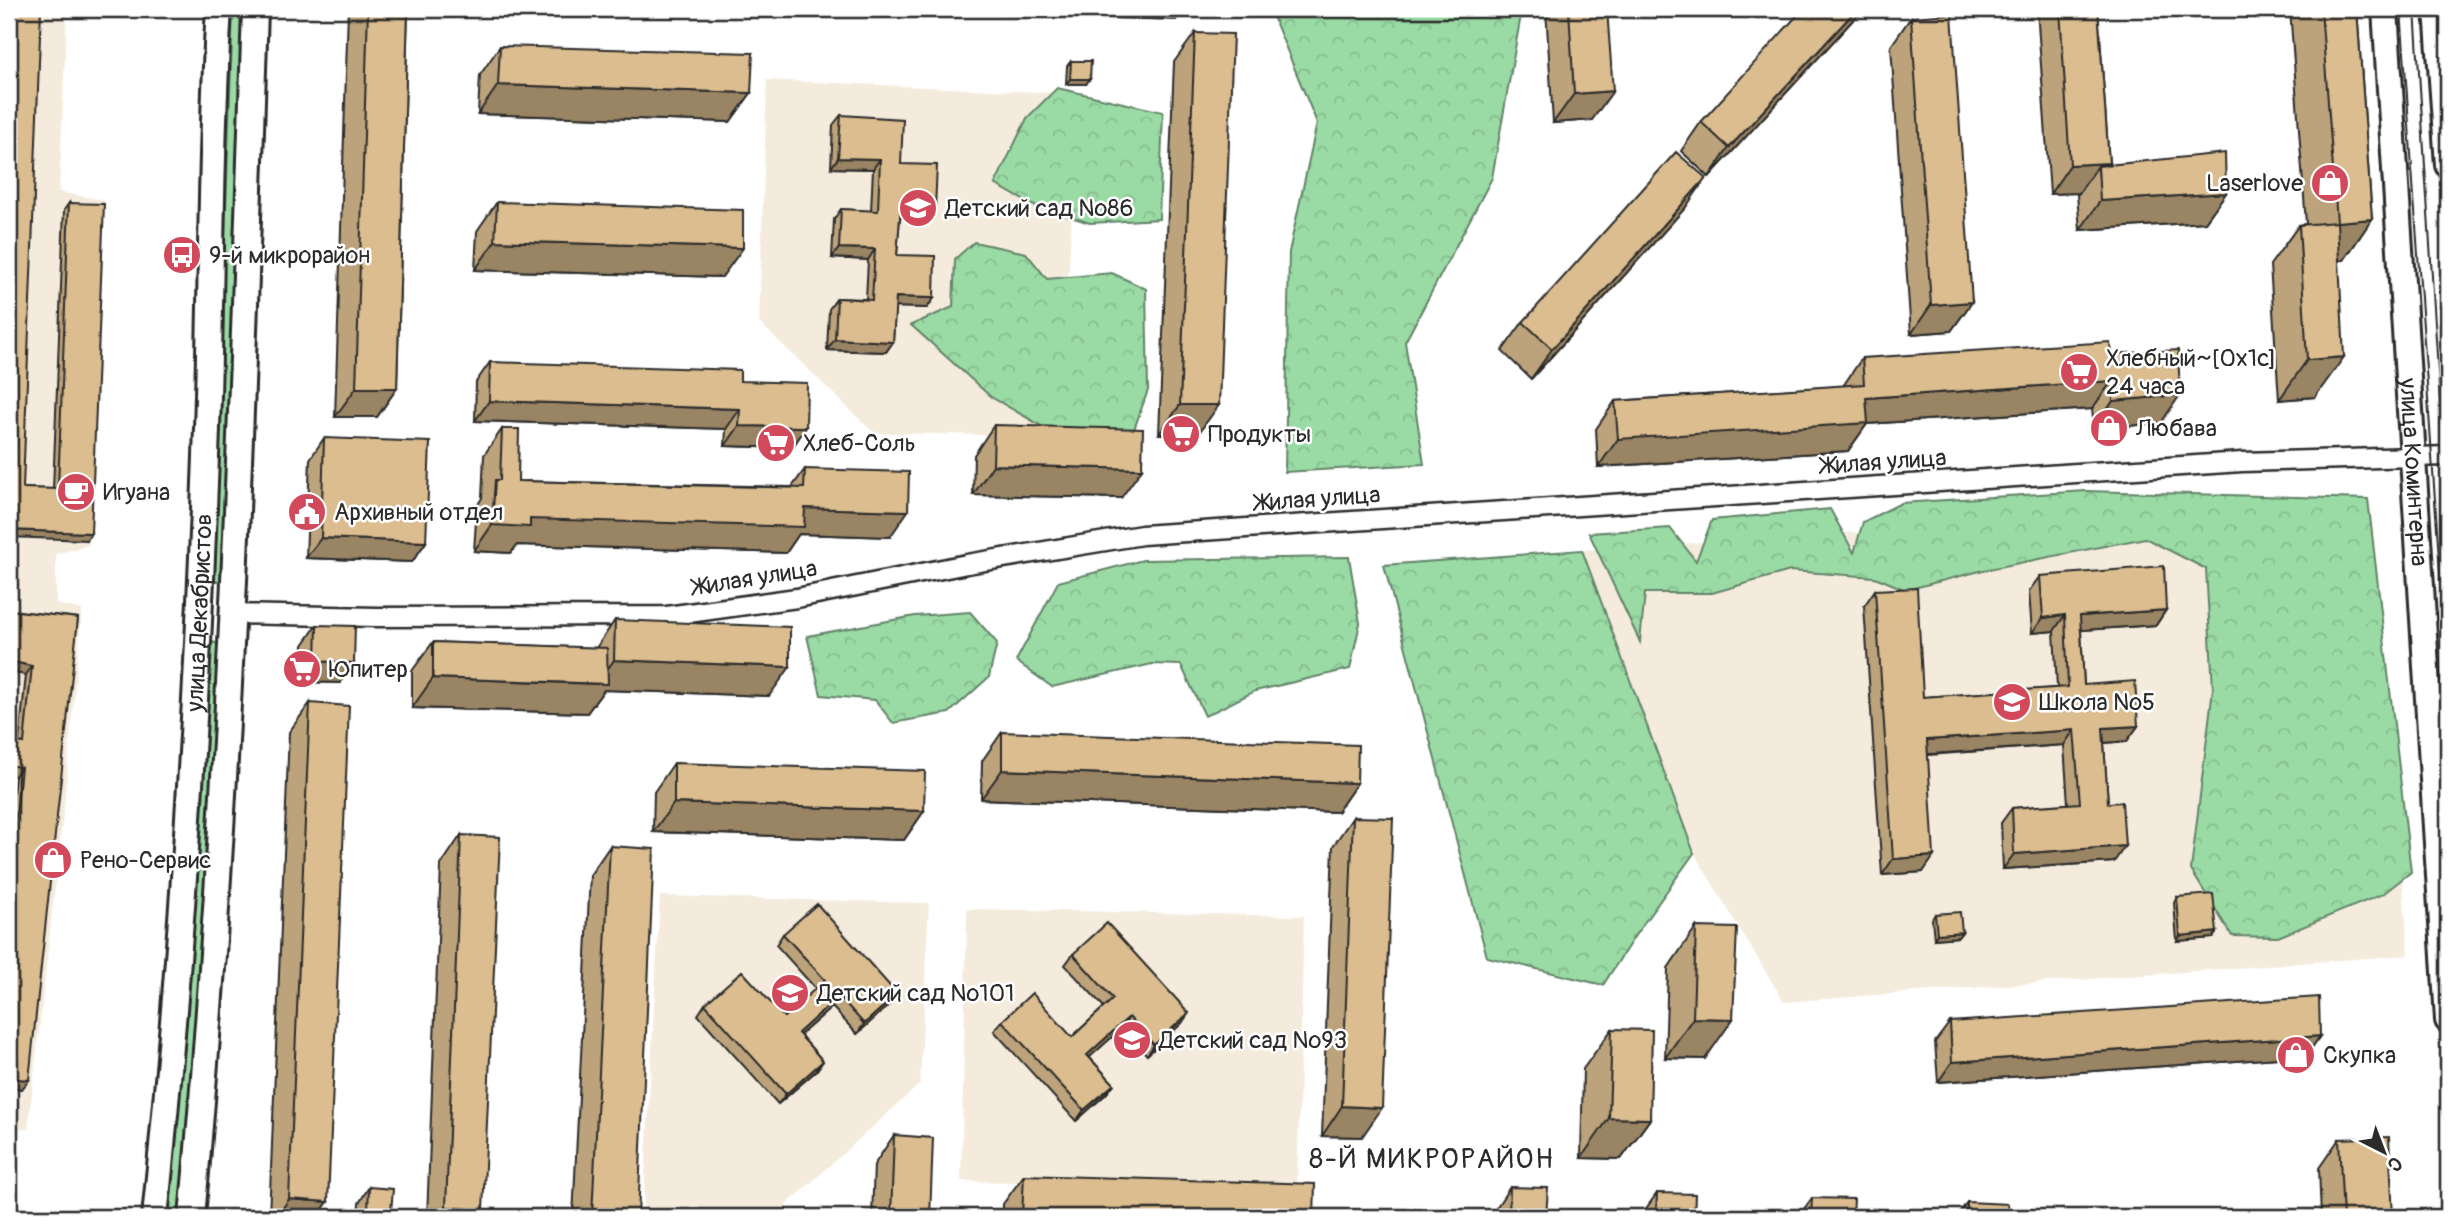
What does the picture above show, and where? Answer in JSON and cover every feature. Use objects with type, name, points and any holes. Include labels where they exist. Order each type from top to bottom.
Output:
[{"type":"street","name":"улица Декабристов","points":[[155,1217],[174,1030],[197,677],[207,426],[214,91],[219,9]]},
{"type":"street","name":"улица Декабристов","points":[[192,1217],[209,1034],[228,712],[242,437],[255,9]]},
{"type":"street","name":"улица Коминтерна","points":[[2385,9],[2448,1020]]},
{"type":"street","points":[[2437,9],[2448,165]]},
{"type":"street","name":"Жилая улица","points":[[231,614],[377,617],[667,616],[797,598],[967,564],[1142,534],[2242,462],[2448,456]]},
{"type":"shaded area","points":[[9,9],[67,9],[59,192],[104,200],[89,545],[56,554],[56,604],[82,610],[64,806],[28,1129],[9,1128]]},
{"type":"shaded area","name":"Детский сад №86","points":[[767,80],[1079,94],[1059,436],[874,433],[759,322]]},
{"type":"shaded area","name":"Школа №5","points":[[2368,499],[2409,955],[1784,1002],[1694,853],[1582,550]]},
{"type":"shaded area","name":"Детский сад №101","points":[[660,896],[929,903],[920,1084],[773,1217],[643,1217]]},
{"type":"shaded area","name":"Детский сад №93","points":[[967,909],[1304,916],[1297,1188],[961,1181]]},
{"type":"green space","points":[[233,9],[244,9],[222,582],[213,580]]},
{"type":"green space","points":[[1270,9],[1514,9],[1521,15],[1492,178],[1405,342],[1424,464],[1285,472],[1289,252],[1317,123]]},
{"type":"green space","points":[[1057,88],[1163,112],[1159,219],[1090,223],[1032,205],[995,184],[1027,118]]},
{"type":"green space","points":[[974,242],[1026,253],[1047,279],[1112,273],[1146,289],[1148,390],[1132,435],[1059,436],[991,397],[911,325],[953,307],[955,259]]},
{"type":"green space","points":[[2086,491],[2368,499],[2411,872],[2383,894],[2278,937],[2232,936],[2191,870],[2213,688],[2206,569],[2145,538],[1984,570],[1906,590],[1875,577],[1790,571],[1712,593],[1645,593],[1640,642],[1589,533],[1670,528],[1696,561],[1712,520],[1830,509],[1854,553],[1863,522],[1901,503]]},
{"type":"green space","points":[[1582,550],[1694,853],[1603,985],[1487,957],[1384,565]]},
{"type":"green space","points":[[1349,557],[1360,623],[1350,669],[1255,691],[1205,716],[1181,665],[1152,664],[1052,687],[1016,661],[1058,582],[1143,560]]},
{"type":"green space","points":[[970,612],[997,643],[989,677],[949,713],[893,723],[875,700],[821,695],[807,636],[915,616]]},
{"type":"green space","points":[[210,641],[218,644],[206,894],[181,1217],[169,1217],[189,996]]},
{"type":"building","points":[[9,9],[41,9],[23,488],[58,489],[69,203],[104,204],[91,533],[9,530]]},
{"type":"building","points":[[368,9],[408,9],[397,388],[356,388]]},
{"type":"building","points":[[1569,9],[1607,9],[1613,91],[1574,94]]},
{"type":"building","points":[[1803,9],[1857,9],[1729,148],[1701,122]]},
{"type":"building","points":[[2060,9],[2098,9],[2109,163],[2070,165]]},
{"type":"building","points":[[2321,9],[2357,9],[2372,219],[2337,222]]},
{"type":"building","points":[[1952,14],[1972,302],[1931,305],[1911,17]]},
{"type":"building","points":[[1195,33],[1233,34],[1219,405],[1180,405]]},
{"type":"building","points":[[500,46],[753,53],[751,93],[498,85]]},
{"type":"building","points":[[1071,61],[1091,61],[1090,79],[1070,79]]},
{"type":"building","points":[[841,115],[903,119],[901,164],[937,165],[935,208],[901,205],[897,255],[935,256],[934,298],[896,297],[893,342],[835,339],[837,298],[872,300],[875,249],[839,248],[841,209],[878,211],[880,159],[838,158]]},
{"type":"building","points":[[1676,152],[1706,178],[1552,349],[1523,322]]},
{"type":"building","points":[[2225,153],[2226,193],[2100,201],[2098,166]]},
{"type":"building","points":[[497,202],[743,210],[743,248],[495,241]]},
{"type":"building","points":[[2337,222],[2344,357],[2307,360],[2299,225]]},
{"type":"building","points":[[2110,342],[2111,354],[2178,350],[2180,395],[2113,401],[2112,381],[1866,398],[1868,423],[1618,439],[1615,401],[1864,384],[1862,358]]},
{"type":"building","points":[[490,362],[740,370],[740,381],[807,383],[806,427],[739,426],[740,409],[489,401]]},
{"type":"building","points":[[994,425],[1143,429],[1142,469],[993,465]]},
{"type":"building","points":[[502,429],[519,429],[518,481],[804,488],[805,469],[909,472],[908,511],[805,508],[804,527],[530,519],[530,527],[492,525],[495,480],[500,480]]},
{"type":"building","points":[[324,438],[430,442],[426,542],[321,538]]},
{"type":"building","points":[[2164,566],[2166,610],[2080,616],[2084,685],[2135,681],[2138,726],[2103,728],[2108,803],[2122,802],[2125,846],[2014,854],[2012,808],[2080,803],[2074,730],[1927,740],[1934,856],[1893,859],[1875,590],[1917,588],[1923,697],[2068,687],[2065,615],[2043,618],[2040,576]]},
{"type":"building","points":[[9,610],[78,618],[29,1080],[9,1078],[9,885],[21,767],[9,765],[9,741],[24,743],[32,666],[9,661]]},
{"type":"building","points":[[615,620],[790,627],[790,667],[614,660]]},
{"type":"building","points":[[317,625],[355,626],[354,663],[316,661]]},
{"type":"building","points":[[433,642],[607,648],[608,684],[433,678]]},
{"type":"building","points":[[310,703],[349,706],[328,1202],[289,1199]]},
{"type":"building","points":[[1002,732],[1358,745],[1357,783],[1002,770]]},
{"type":"building","points":[[674,763],[925,771],[924,811],[674,803]]},
{"type":"building","points":[[1353,817],[1393,818],[1382,1108],[1342,1106]]},
{"type":"building","points":[[461,835],[500,837],[483,1210],[446,1207]]},
{"type":"building","points":[[610,846],[654,849],[638,1217],[592,1217]]},
{"type":"building","points":[[2213,894],[2217,932],[2180,936],[2177,897]]},
{"type":"building","points":[[817,904],[897,994],[864,1024],[839,996],[798,1033],[823,1061],[786,1094],[705,1004],[742,971],[784,1017],[825,980],[783,934]]},
{"type":"building","points":[[1960,912],[1962,932],[1937,934],[1935,914]]},
{"type":"building","points":[[1107,923],[1189,1013],[1154,1045],[1129,1017],[1087,1055],[1114,1084],[1084,1110],[1002,1021],[1032,993],[1072,1037],[1113,999],[1073,954]]},
{"type":"building","points":[[1696,927],[1737,928],[1733,1019],[1693,1018]]},
{"type":"building","points":[[2319,997],[2320,1036],[1952,1062],[1950,1022]]},
{"type":"building","points":[[1612,1029],[1652,1030],[1650,1119],[1609,1118]]},
{"type":"building","points":[[894,1135],[933,1138],[930,1217],[891,1217]]},
{"type":"building","points":[[2389,1137],[2393,1217],[2343,1217],[2339,1139]]},
{"type":"building","points":[[1024,1175],[1315,1184],[1314,1217],[1022,1216]]},
{"type":"building","points":[[369,1187],[393,1189],[391,1212],[368,1210]]},
{"type":"building","points":[[1510,1187],[1548,1188],[1546,1217],[1509,1217]]},
{"type":"building","points":[[1657,1193],[1695,1194],[1694,1217],[1656,1217]]},
{"type":"building","points":[[1812,1198],[1854,1199],[1853,1217],[1811,1217]]},
{"type":"building","points":[[1967,1202],[2008,1204],[2008,1217],[1967,1217]]},
{"type":"tram line","points":[[2401,9],[2448,688]]},
{"type":"tram line","points":[[2415,9],[2448,528]]},
{"type":"place","name":"Laserlove","points":[[2330,183]]},
{"type":"place","name":"Детский сад №86","points":[[918,208]]},
{"type":"place","name":"9-й микрорайон","points":[[182,255]]},
{"type":"place","name":"Хлебный~[0x1c] 24 часа","points":[[2079,372]]},
{"type":"place","name":"Любава","points":[[2109,428]]},
{"type":"place","name":"Продукты","points":[[1181,434]]},
{"type":"place","name":"Хлеб-Соль","points":[[776,443]]},
{"type":"place","name":"Игуана","points":[[76,492]]},
{"type":"place","name":"Архивный отдел","points":[[307,512]]},
{"type":"place","name":"Юпитер","points":[[302,669]]},
{"type":"place","name":"Школа №5","points":[[2012,702]]},
{"type":"place","name":"Рено-Сервис","points":[[53,860]]},
{"type":"place","name":"Детский сад №101","points":[[790,993]]},
{"type":"place","name":"Детский сад №93","points":[[1132,1040]]},
{"type":"place","name":"Скупка","points":[[2296,1055]]},
{"type":"district","name":"8-Й МИКРОРАЙОН","points":[[1432,1159]]}]
